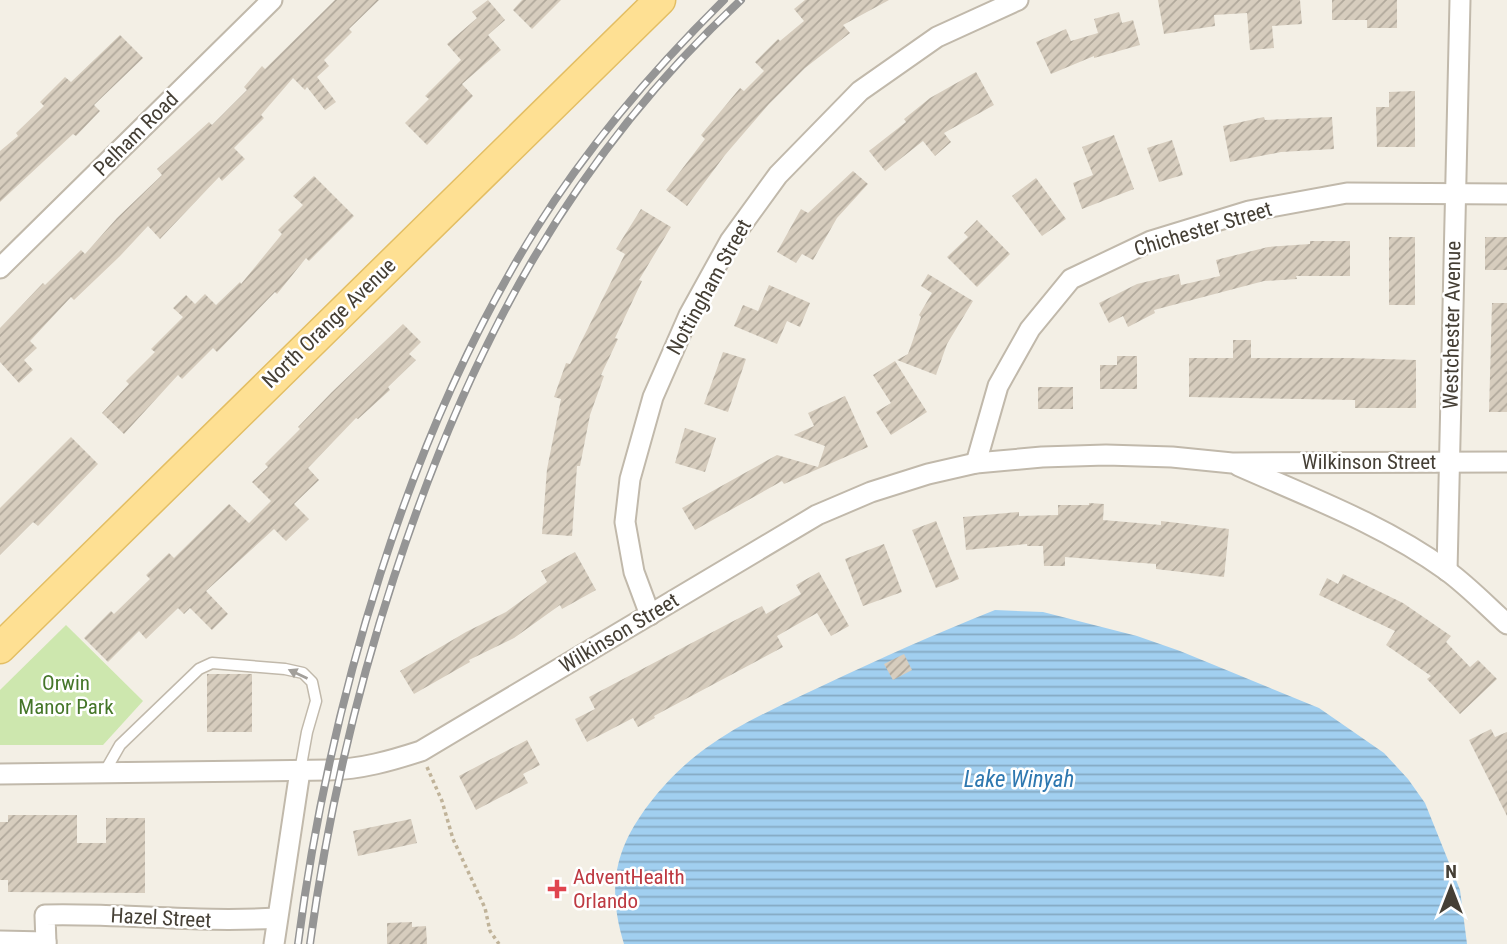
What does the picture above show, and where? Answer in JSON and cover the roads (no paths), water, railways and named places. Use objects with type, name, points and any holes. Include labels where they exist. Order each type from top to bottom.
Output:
[{"type":"main road","name":"North Orange Avenue","points":[[0,648],[658,1]]},
{"type":"street","name":"Pelham Road","points":[[0,268],[272,0]]},
{"type":"street","name":"Nottingham Street","points":[[650,615],[634,572],[625,522],[630,479],[653,397],[689,316],[730,241],[778,175],[860,91],[937,37],[1018,0]]},
{"type":"street","name":"Westchester Avenue","points":[[1447,571],[1460,0]]},
{"type":"street","name":"Chichester Street","points":[[976,463],[998,386],[1030,329],[1071,279],[1151,241],[1249,211],[1347,193],[1507,194]]},
{"type":"street","name":"Wilkinson Street","points":[[0,774],[300,771],[356,769],[389,762],[421,751],[817,515],[871,492],[928,474],[976,463],[1105,455],[1172,457],[1232,463],[1507,462]]},
{"type":"street","name":"Wilkinson Street","points":[[1232,463],[1394,537],[1447,571]]},
{"type":"street","points":[[1447,571],[1507,624]]},
{"type":"street","points":[[274,944],[300,771]]},
{"type":"street","name":"Hazel Street","points":[[46,943],[45,915],[229,921],[277,918]]},
{"type":"street","points":[[0,941],[46,943]]},
{"type":"lane","points":[[104,773],[120,745],[200,670],[212,663],[285,668],[303,673],[312,682],[316,701],[300,771]]},
{"type":"water","name":"Lake Winyah","points":[[995,610],[1043,612],[1137,636],[1180,651],[1319,708],[1384,753],[1425,803],[1460,890],[1467,944],[624,944],[615,887],[621,854],[628,837],[649,804],[683,767],[720,739],[764,714],[888,655]]},
{"type":"railway","points":[[298,944],[330,760],[353,667],[380,574],[412,483],[449,394],[490,309],[556,198],[623,109],[724,0]]},
{"type":"railway","points":[[310,944],[334,804],[367,667],[394,577],[455,415],[490,339],[530,265],[574,195],[624,127],[679,62],[741,0]]},
{"type":"place","name":"AdventHealth Orlando","points":[[557,889]]},
{"type":"park label","name":"Orwin Manor Park","points":[[66,695]]}]
